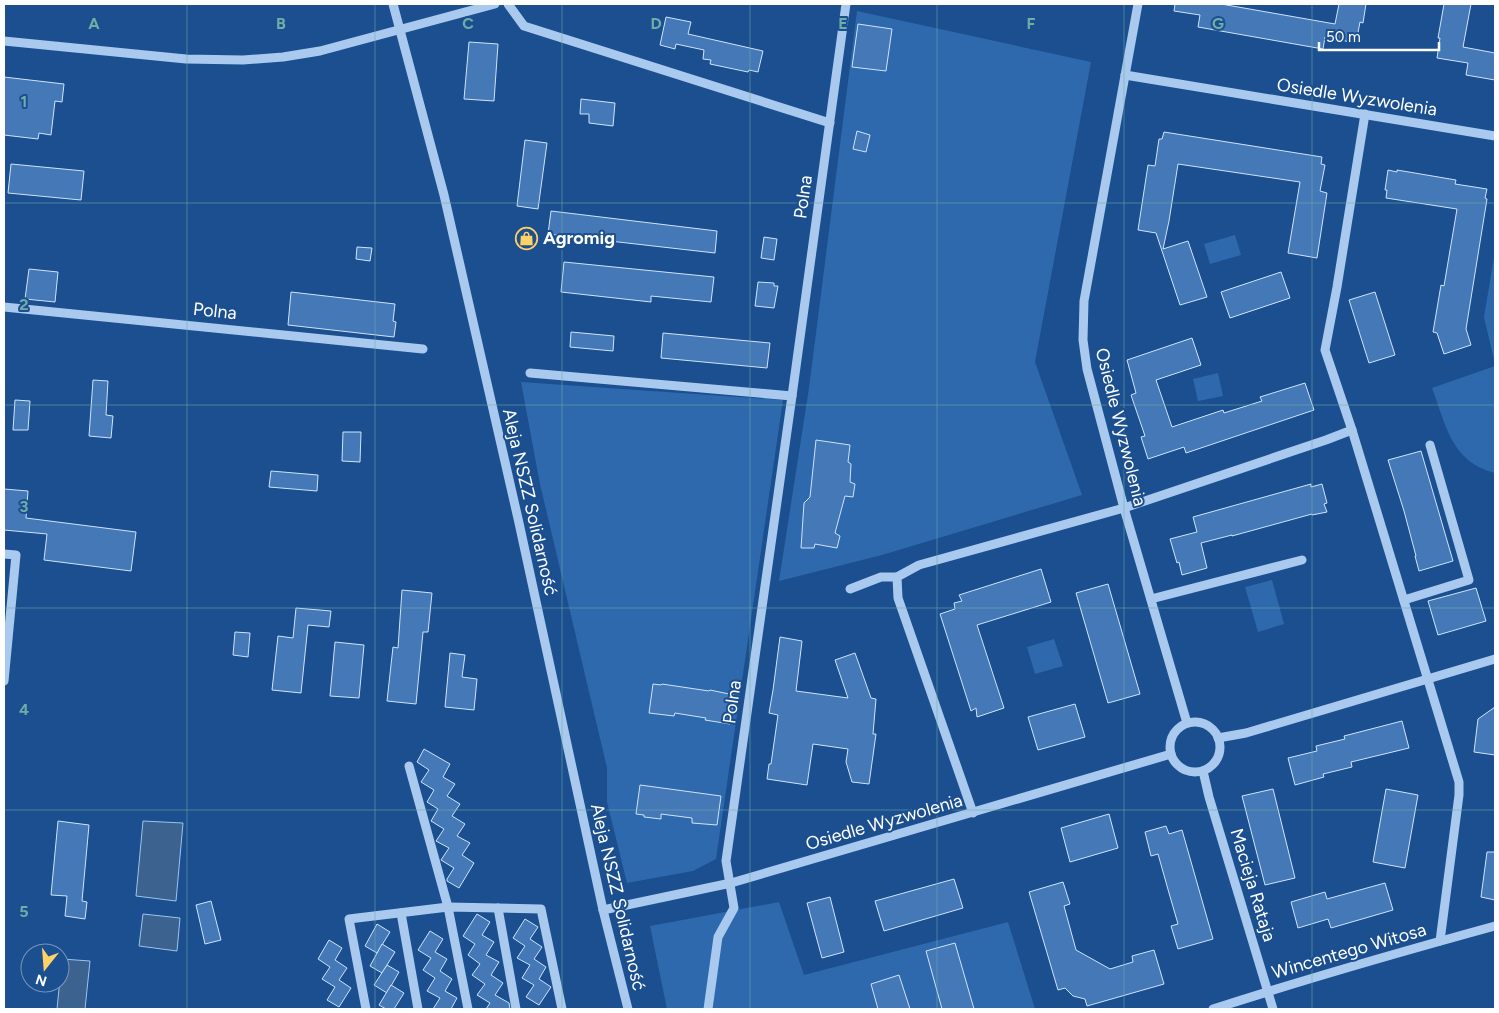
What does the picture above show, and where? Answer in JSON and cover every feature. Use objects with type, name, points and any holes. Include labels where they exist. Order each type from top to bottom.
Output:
[{"type":"street","name":"Aleja NSZZ Solidarność","points":[[393,4],[444,195],[519,523],[603,910],[628,1009]]},
{"type":"street","points":[[4,42],[186,60],[243,60],[283,57],[320,52],[495,4]]},
{"type":"street","points":[[508,4],[524,26],[830,123]]},
{"type":"street","name":"Polna","points":[[708,1009],[718,937],[734,908],[726,860],[846,4]]},
{"type":"street","name":"Osiedle Wyzwolenia","points":[[1138,4],[1084,301],[1083,340],[1087,369],[1124,508],[1187,723]]},
{"type":"street","name":"Osiedle Wyzwolenia","points":[[1125,75],[1495,136]]},
{"type":"street","points":[[1365,114],[1325,350],[1352,430],[1459,782],[1459,795],[1440,941]]},
{"type":"street","name":"Polna","points":[[4,306],[423,348]]},
{"type":"street","points":[[530,372],[792,396]]},
{"type":"street","points":[[850,589],[881,577],[897,577],[919,565],[1124,508],[1352,430]]},
{"type":"street","points":[[1404,600],[1469,580],[1430,445]]},
{"type":"street","points":[[4,554],[16,555],[4,681]]},
{"type":"street","points":[[1151,599],[1302,560]]},
{"type":"street","points":[[897,577],[898,598],[973,813]]},
{"type":"street","points":[[1218,738],[1246,733],[1495,659]]},
{"type":"street","points":[[1187,723],[1206,724],[1218,738],[1220,748],[1217,758],[1211,766],[1203,771],[1193,772],[1183,769],[1176,763],[1171,754],[1172,735],[1178,728],[1187,723]]},
{"type":"street","name":"Osiedle Wyzwolenia","points":[[603,910],[731,883],[1171,754]]},
{"type":"street","points":[[409,766],[448,907],[468,1009]]},
{"type":"street","name":"Macieja Rataja","points":[[1203,771],[1209,797],[1273,1009]]},
{"type":"street","points":[[366,1009],[349,919],[448,907],[541,909],[562,1009]]},
{"type":"street","points":[[498,908],[516,1009]]},
{"type":"street","points":[[401,913],[418,1009]]},
{"type":"street","name":"Wincentego Witosa","points":[[1213,1009],[1268,991],[1495,926]]},
{"type":"shaded area","points":[[857,11],[1091,62],[1035,362],[1082,495],[882,555],[779,581],[809,388]]},
{"type":"shaded area","points":[[1235,235],[1241,255],[1210,264],[1204,244]]},
{"type":"shaded area","points":[[1495,251],[1495,364],[1484,317]]},
{"type":"shaded area","points":[[1495,366],[1495,473],[1480,468],[1459,451],[1446,428],[1432,388]]},
{"type":"shaded area","points":[[1218,373],[1223,396],[1198,401],[1193,379]]},
{"type":"shaded area","points":[[521,382],[783,400],[716,859],[693,871],[627,883],[607,802],[607,768],[540,484]]},
{"type":"shaded area","points":[[1272,580],[1284,624],[1258,632],[1245,587]]},
{"type":"shaded area","points":[[1054,639],[1063,666],[1035,674],[1027,647]]},
{"type":"shaded area","points":[[143,821],[183,823],[176,901],[136,896]]},
{"type":"shaded area","points":[[779,902],[804,975],[1008,922],[1035,1009],[667,1009],[650,926]]},
{"type":"shaded area","points":[[143,914],[180,918],[177,951],[139,946]]},
{"type":"shaded area","points":[[70,960],[90,961],[85,1009],[57,1009],[59,993],[70,993]]},
{"type":"building","points":[[1175,4],[1221,4],[1335,24],[1339,4],[1366,4],[1363,23],[1360,22],[1356,43],[1325,37],[1323,49],[1198,27],[1200,15],[1174,11]]},
{"type":"building","points":[[1444,4],[1471,4],[1463,47],[1495,53],[1495,80],[1466,75],[1468,63],[1437,58],[1440,38],[1438,38]]},
{"type":"building","points":[[666,17],[691,22],[688,34],[763,51],[758,72],[749,70],[748,72],[710,64],[711,60],[703,59],[704,50],[676,44],[675,49],[660,45]]},
{"type":"building","points":[[858,24],[892,29],[886,71],[852,67]]},
{"type":"building","points":[[469,42],[498,44],[494,101],[464,99]]},
{"type":"building","points":[[4,77],[64,84],[62,102],[55,101],[51,135],[39,133],[38,139],[4,135]]},
{"type":"building","points":[[581,99],[615,103],[613,126],[589,123],[589,114],[580,114]]},
{"type":"building","points":[[857,131],[870,135],[866,152],[853,149]]},
{"type":"building","points":[[1164,132],[1322,157],[1321,164],[1325,165],[1320,191],[1327,193],[1317,258],[1288,253],[1300,182],[1178,164],[1163,249],[1188,241],[1207,297],[1180,305],[1156,233],[1138,230],[1148,165],[1155,166],[1159,139],[1162,139]]},
{"type":"building","points":[[525,140],[547,143],[538,209],[517,206]]},
{"type":"building","points":[[11,164],[84,171],[81,200],[8,193]]},
{"type":"building","points":[[1388,170],[1456,180],[1455,184],[1487,189],[1466,329],[1471,345],[1444,354],[1437,333],[1433,332],[1441,285],[1444,286],[1457,209],[1386,198],[1387,190],[1385,190]]},
{"type":"building","points":[[551,211],[717,231],[715,253],[548,234]]},
{"type":"building","points":[[764,237],[777,239],[774,260],[761,258]]},
{"type":"building","points":[[357,247],[372,248],[370,261],[356,259]]},
{"type":"building","points":[[564,262],[714,277],[711,302],[651,296],[651,302],[561,292]]},
{"type":"building","points":[[29,269],[58,272],[55,302],[25,299]]},
{"type":"building","points":[[1281,272],[1290,298],[1230,318],[1221,292]]},
{"type":"building","points":[[758,282],[774,283],[774,286],[778,286],[774,308],[755,306]]},
{"type":"building","points":[[291,292],[395,304],[393,321],[396,322],[394,337],[288,325]]},
{"type":"building","points":[[1375,292],[1395,355],[1369,363],[1349,300]]},
{"type":"building","points":[[571,332],[614,336],[613,351],[570,347]]},
{"type":"building","points":[[663,333],[770,343],[767,368],[661,358]]},
{"type":"building","points":[[1192,338],[1201,365],[1156,380],[1172,427],[1223,410],[1224,413],[1262,401],[1260,397],[1305,383],[1314,410],[1186,453],[1184,447],[1148,459],[1141,437],[1145,436],[1131,395],[1136,393],[1127,360]]},
{"type":"building","points":[[93,380],[108,381],[106,415],[113,416],[111,438],[89,436]]},
{"type":"building","points":[[15,400],[30,401],[28,430],[13,430]]},
{"type":"building","points":[[343,432],[361,432],[360,462],[342,461]]},
{"type":"building","points":[[816,440],[850,445],[848,462],[851,464],[850,482],[855,484],[853,497],[845,496],[835,533],[840,536],[837,548],[815,544],[814,548],[801,548],[804,503],[810,497]]},
{"type":"building","points":[[1421,451],[1453,561],[1419,571],[1404,511],[1388,460]]},
{"type":"building","points":[[271,471],[318,475],[317,491],[269,487]]},
{"type":"building","points":[[1311,484],[1311,487],[1322,484],[1327,503],[1324,504],[1327,512],[1312,514],[1201,543],[1207,568],[1182,575],[1170,539],[1197,532],[1193,517]]},
{"type":"building","points":[[4,489],[28,491],[26,518],[136,532],[131,571],[44,560],[47,534],[4,530]]},
{"type":"building","points":[[1041,569],[1051,602],[977,625],[1004,708],[977,717],[976,708],[971,711],[940,614],[955,609],[954,603],[962,601],[959,595]]},
{"type":"building","points":[[1108,584],[1140,694],[1108,703],[1076,593]]},
{"type":"building","points":[[1476,588],[1486,621],[1438,635],[1428,601]]},
{"type":"building","points":[[402,590],[432,593],[428,632],[423,632],[416,704],[387,701],[393,647],[398,648]]},
{"type":"building","points":[[296,608],[331,611],[329,627],[308,625],[301,693],[272,690],[278,636],[293,638]]},
{"type":"building","points":[[235,632],[250,633],[248,657],[233,655]]},
{"type":"building","points":[[780,637],[802,641],[796,691],[848,698],[835,660],[855,653],[871,698],[876,699],[873,734],[876,734],[869,784],[852,782],[846,762],[848,749],[813,744],[807,785],[767,779],[778,715],[769,713]]},
{"type":"building","points":[[335,642],[364,645],[359,698],[330,696]]},
{"type":"building","points":[[450,653],[465,655],[462,677],[477,679],[474,710],[445,707]]},
{"type":"building","points":[[653,684],[710,690],[734,695],[730,724],[675,713],[674,716],[649,713]]},
{"type":"building","points":[[1075,704],[1085,737],[1038,750],[1028,717]]},
{"type":"building","points":[[1495,707],[1495,755],[1474,752],[1478,719]]},
{"type":"building","points":[[1402,721],[1409,748],[1351,762],[1352,767],[1323,774],[1324,777],[1295,785],[1288,758],[1317,751],[1316,746],[1345,739],[1344,736]]},
{"type":"building","points":[[424,749],[450,764],[443,777],[455,784],[447,796],[460,804],[452,816],[465,824],[457,836],[470,843],[462,855],[474,863],[459,888],[447,881],[454,868],[441,860],[449,848],[436,841],[444,829],[431,821],[438,809],[427,802],[434,790],[421,782],[429,770],[417,762]]},
{"type":"building","points":[[640,785],[721,796],[717,825],[692,823],[692,818],[661,814],[661,819],[636,814]]},
{"type":"building","points":[[1273,789],[1295,878],[1265,885],[1242,796]]},
{"type":"building","points":[[1386,789],[1418,795],[1405,868],[1373,862]]},
{"type":"building","points":[[1109,814],[1118,848],[1070,862],[1061,828]]},
{"type":"building","points":[[58,821],[89,825],[82,901],[87,902],[85,919],[65,916],[67,896],[51,895]]},
{"type":"building","points":[[1166,826],[1169,834],[1182,830],[1213,939],[1178,949],[1171,926],[1178,924],[1158,854],[1151,856],[1145,832]]},
{"type":"building","points":[[1487,852],[1495,852],[1495,900],[1481,897]]},
{"type":"building","points":[[954,879],[963,908],[884,931],[875,901]]},
{"type":"building","points":[[1063,882],[1070,904],[1064,906],[1076,950],[1110,969],[1133,962],[1132,956],[1154,950],[1164,984],[1087,1006],[1085,999],[1073,996],[1065,988],[1058,990],[1029,892]]},
{"type":"building","points":[[1385,883],[1393,910],[1331,928],[1328,919],[1298,928],[1291,902],[1325,892],[1327,899]]},
{"type":"building","points":[[830,897],[844,952],[822,958],[807,903]]},
{"type":"building","points":[[211,901],[221,940],[205,944],[196,905]]},
{"type":"building","points":[[477,914],[490,922],[482,935],[494,942],[486,955],[499,962],[491,975],[503,983],[495,995],[509,1003],[510,1009],[486,1009],[490,1003],[477,995],[485,984],[472,975],[480,964],[468,955],[475,944],[463,936]]},
{"type":"building","points":[[525,919],[538,927],[530,939],[542,947],[534,959],[546,967],[539,979],[551,987],[539,1005],[526,997],[534,985],[522,978],[530,965],[517,958],[525,946],[513,938]]},
{"type":"building","points":[[377,924],[390,932],[377,953],[365,946]]},
{"type":"building","points":[[430,931],[443,939],[435,952],[447,959],[440,971],[452,979],[445,991],[457,998],[451,1009],[433,1009],[440,998],[427,991],[435,978],[423,970],[431,958],[418,950]]},
{"type":"building","points":[[329,940],[342,948],[335,960],[347,968],[339,980],[351,988],[339,1007],[327,1000],[335,987],[322,979],[330,967],[318,959]]},
{"type":"building","points":[[955,943],[974,1009],[942,1009],[926,951]]},
{"type":"building","points":[[382,944],[395,952],[382,973],[370,966]]},
{"type":"building","points":[[387,965],[399,972],[387,993],[374,985]]},
{"type":"building","points":[[899,975],[910,1009],[878,1009],[871,984]]},
{"type":"building","points":[[391,985],[404,993],[394,1009],[386,1009],[379,1005]]},
{"type":"place","name":"Agromig","points":[[527,238]]}]
